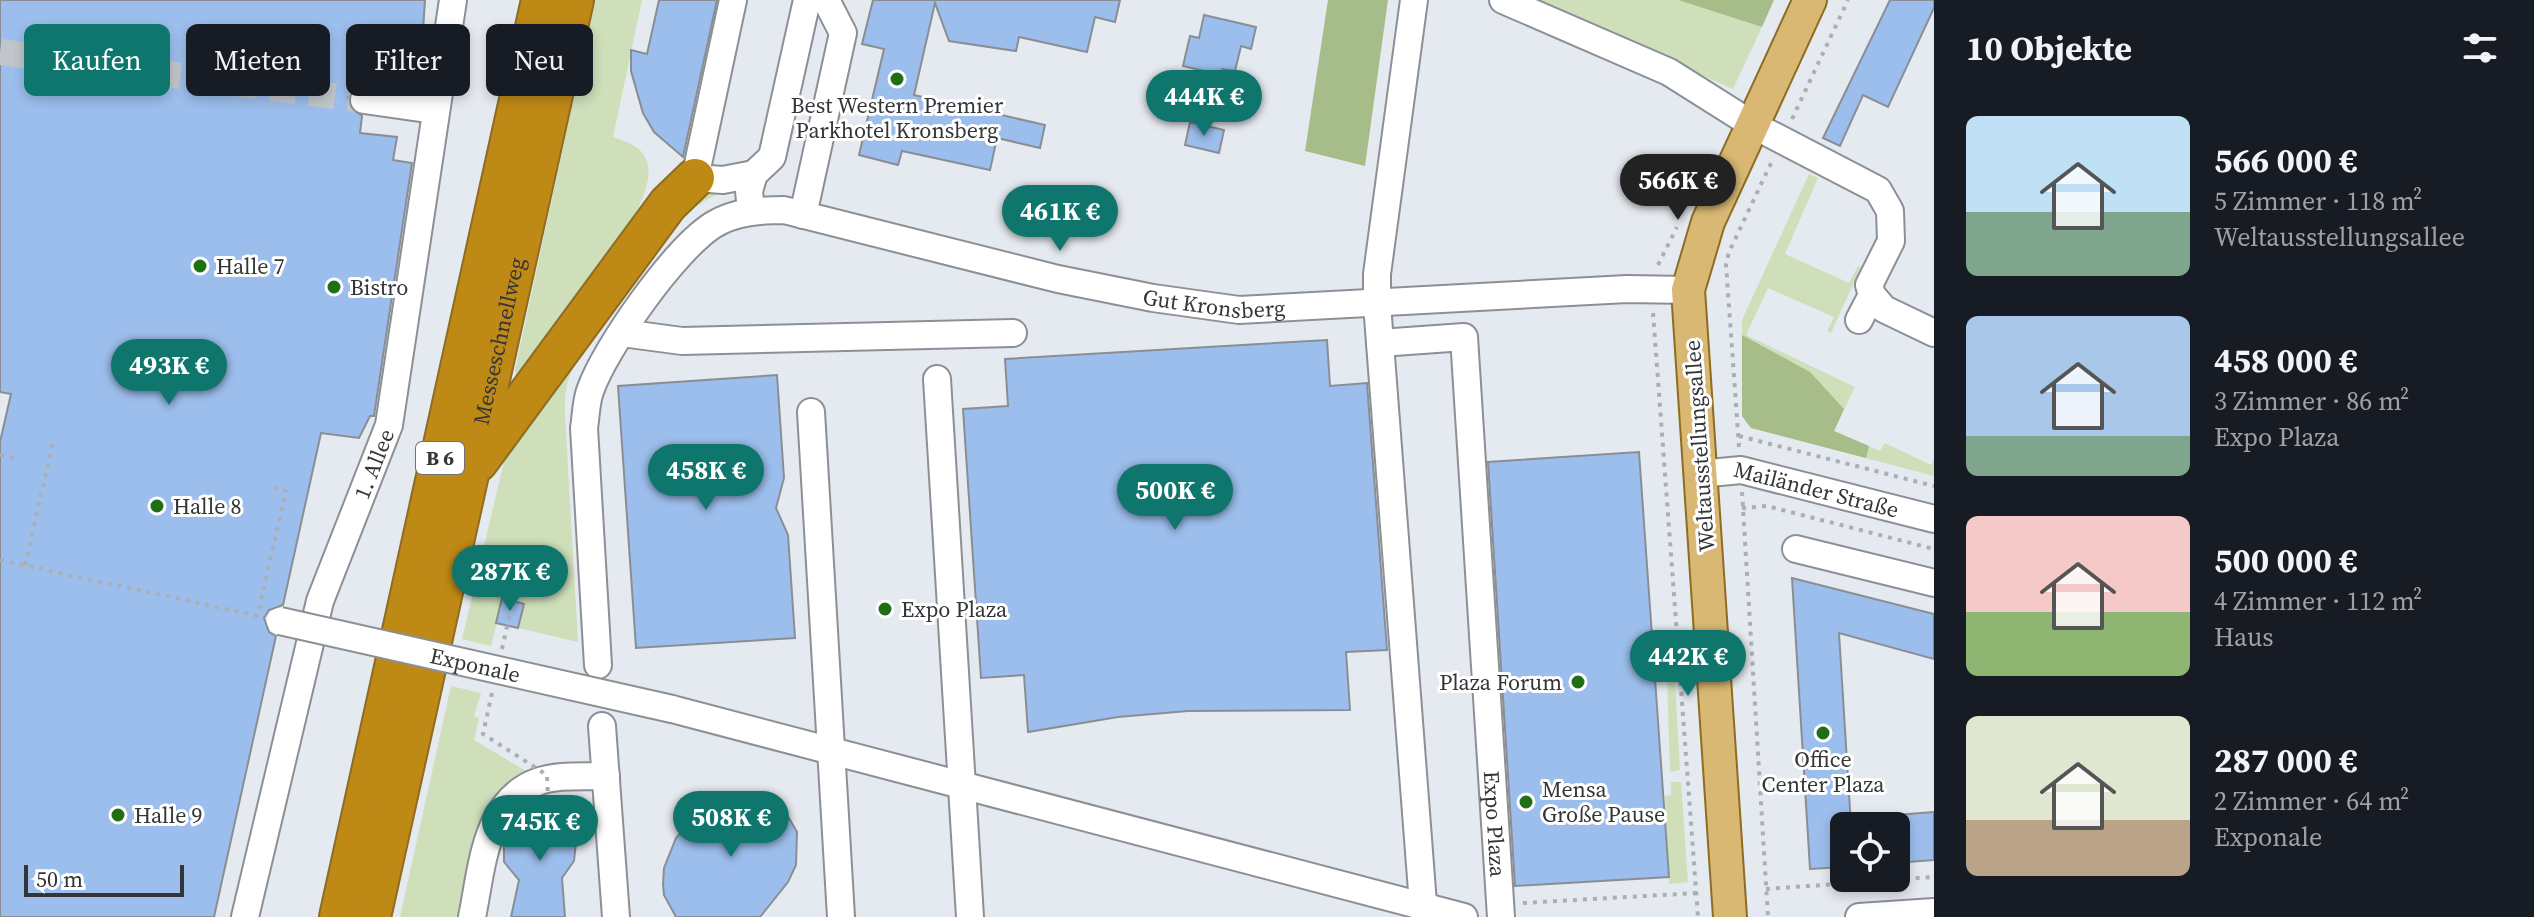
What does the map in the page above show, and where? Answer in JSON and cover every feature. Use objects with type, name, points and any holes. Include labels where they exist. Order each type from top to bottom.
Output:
[{"type":"highway","name":"Messeschnellweg","points":[[339,917],[541,0]]},
{"type":"highway","name":"Messeschnellweg","points":[[371,917],[574,0]]},
{"type":"highway","points":[[470,474],[668,204],[695,178]]},
{"type":"main road","name":"Weltausstellungsallee","points":[[1730,917],[1688,290],[1700,242],[1810,0]]},
{"type":"street","name":"1. Allee","points":[[245,917],[320,601],[389,425],[434,110],[453,0]]},
{"type":"street","points":[[733,0],[695,178],[723,180],[754,174]]},
{"type":"street","points":[[598,665],[584,428],[589,394],[609,350],[684,250],[714,224],[751,211],[749,191],[754,174],[772,157],[807,0]]},
{"type":"street","points":[[803,215],[843,33],[826,0]]},
{"type":"street","points":[[1414,0],[1377,274],[1377,304],[1424,912]]},
{"type":"street","points":[[1503,0],[1669,72],[1753,125],[1874,187],[1886,200],[1891,241],[1869,285],[1872,295],[1884,309],[1934,333]]},
{"type":"street","points":[[364,100],[434,110]]},
{"type":"street","name":"Gut Kronsberg","points":[[751,211],[784,210],[1058,279],[1153,298],[1239,310],[1654,289],[1688,290]]},
{"type":"street","points":[[1859,320],[1872,295]]},
{"type":"street","points":[[622,333],[682,341],[1013,333]]},
{"type":"street","name":"Expo Plaza","points":[[1380,343],[1464,337],[1501,911]]},
{"type":"street","points":[[937,379],[970,917]]},
{"type":"street","points":[[811,412],[841,917]]},
{"type":"street","name":"Mailänder Straße","points":[[1699,474],[1741,470],[1934,519]]},
{"type":"street","points":[[1796,549],[1934,583]]},
{"type":"street","name":"Exponale","points":[[268,618],[672,709],[829,750]]},
{"type":"street","points":[[602,726],[616,917]]},
{"type":"street","points":[[829,750],[1424,912],[1464,917]]},
{"type":"street","points":[[472,917],[493,826],[508,801],[539,781],[606,776]]},
{"type":"street","points":[[1859,917],[1928,912]]},
{"type":"path","points":[[1768,917],[1726,264],[1848,0]]},
{"type":"path","points":[[1654,289],[1670,563],[1698,917]]},
{"type":"path","points":[[1739,436],[1934,486]]},
{"type":"path","points":[[25,565],[54,438]]},
{"type":"path","points":[[0,455],[18,459]]},
{"type":"path","points":[[0,560],[268,618],[286,491],[270,487]]},
{"type":"path","points":[[1742,508],[1767,506],[1934,549]]},
{"type":"path","points":[[510,613],[483,734],[547,775],[548,798]]},
{"type":"path","points":[[1766,889],[1934,877]]},
{"type":"path","points":[[1501,911],[1697,893]]},
{"type":"green space","points":[[595,0],[642,0],[613,137],[644,154],[648,166],[646,187],[636,213],[598,274],[517,377],[515,370],[574,96],[593,96],[593,24],[590,24]]},
{"type":"green space","points":[[1328,0],[1388,0],[1365,166],[1305,151]]},
{"type":"green space","points":[[1532,0],[1678,0],[1762,27],[1733,89]]},
{"type":"green space","points":[[1678,0],[1774,0],[1762,27]]},
{"type":"green space","points":[[1809,174],[1818,178],[1785,254],[1849,283],[1858,266],[1861,267],[1831,333],[1827,331],[1834,317],[1768,288],[1746,335],[1855,387],[1834,431],[1880,451],[1885,443],[1931,465],[1934,459],[1934,476],[1751,428],[1742,416],[1742,320]]},
{"type":"green space","points":[[723,187],[725,190],[693,209],[665,241],[589,342],[569,378],[565,412],[578,642],[518,628],[524,604],[503,598],[491,646],[462,639],[507,449],[638,259],[705,194]]},
{"type":"green space","points":[[1742,335],[1810,372],[1844,409],[1834,431],[1869,446],[1866,458],[1751,428],[1742,416]]},
{"type":"green space","points":[[1666,647],[1673,647],[1680,770],[1670,772]]},
{"type":"green space","points":[[451,686],[481,693],[474,716],[479,718],[474,740],[531,774],[460,917],[400,917]]},
{"type":"green space","points":[[1671,782],[1681,782],[1688,882],[1669,884],[1665,796],[1671,795]]},
{"type":"building","points":[[0,0],[425,0],[423,24],[346,24],[346,96],[349,96],[350,107],[362,116],[360,133],[397,137],[393,160],[412,163],[374,416],[370,416],[359,438],[321,433],[283,605],[269,610],[264,618],[269,632],[276,636],[214,917],[0,917],[0,442],[11,394],[0,392]]},
{"type":"building","points":[[659,0],[717,0],[683,157],[654,132],[643,113],[631,71],[631,50],[647,54]]},
{"type":"building","name":"Best Western Premier Parkhotel Kronsberg","points":[[873,0],[1120,0],[1115,22],[1095,17],[1087,52],[1019,37],[1016,51],[949,41],[935,3],[914,95],[1045,125],[1040,148],[997,138],[990,170],[902,151],[898,165],[859,155],[884,49],[862,44]]},
{"type":"building","points":[[1890,0],[1934,0],[1934,8],[1888,107],[1863,95],[1840,146],[1823,138]]},
{"type":"building","points":[[1204,15],[1256,27],[1251,49],[1241,46],[1235,71],[1222,69],[1221,75],[1183,66],[1190,36],[1199,38]]},
{"type":"building","points":[[1190,122],[1224,130],[1219,153],[1185,145]]},
{"type":"building","points":[[1327,340],[1330,386],[1367,383],[1387,650],[1346,652],[1350,710],[1188,711],[1118,717],[1028,732],[1024,675],[981,678],[963,409],[1008,406],[1005,359]]},
{"type":"building","points":[[777,375],[784,478],[776,508],[788,535],[795,638],[636,648],[618,386]]},
{"type":"building","name":"Plaza Forum","points":[[1639,452],[1669,877],[1515,886],[1488,462]]},
{"type":"building","name":"Office Center Plaza","points":[[1792,578],[1934,614],[1934,659],[1839,633],[1850,812],[1830,812],[1830,868],[1810,869]]},
{"type":"building","points":[[502,598],[524,604],[518,628],[496,623]]},
{"type":"building","points":[[746,792],[773,801],[786,813],[797,832],[796,865],[788,882],[760,917],[676,917],[664,895],[663,884],[664,868],[676,838],[695,816],[716,800]]},
{"type":"building","points":[[543,810],[565,820],[576,842],[574,861],[562,878],[565,917],[511,917],[519,880],[504,862],[504,845],[518,816]]},
{"type":"building","points":[[1934,812],[1934,860],[1910,862],[1910,814]]},
{"type":"tunnel","points":[[0,52],[364,100]]},
{"type":"place","name":"Best Western Premier Parkhotel Kronsberg","points":[[897,79]]},
{"type":"place","name":"Halle 7","points":[[200,266]]},
{"type":"place","name":"Bistro","points":[[334,287]]},
{"type":"place","name":"Halle 8","points":[[157,506]]},
{"type":"place","name":"Expo Plaza","points":[[885,609]]},
{"type":"place","name":"Plaza Forum","points":[[1578,682]]},
{"type":"place","name":"Office Center Plaza","points":[[1823,733]]},
{"type":"place","name":"Mensa Große Pause","points":[[1526,802]]},
{"type":"place","name":"Halle 9","points":[[118,815]]}]
